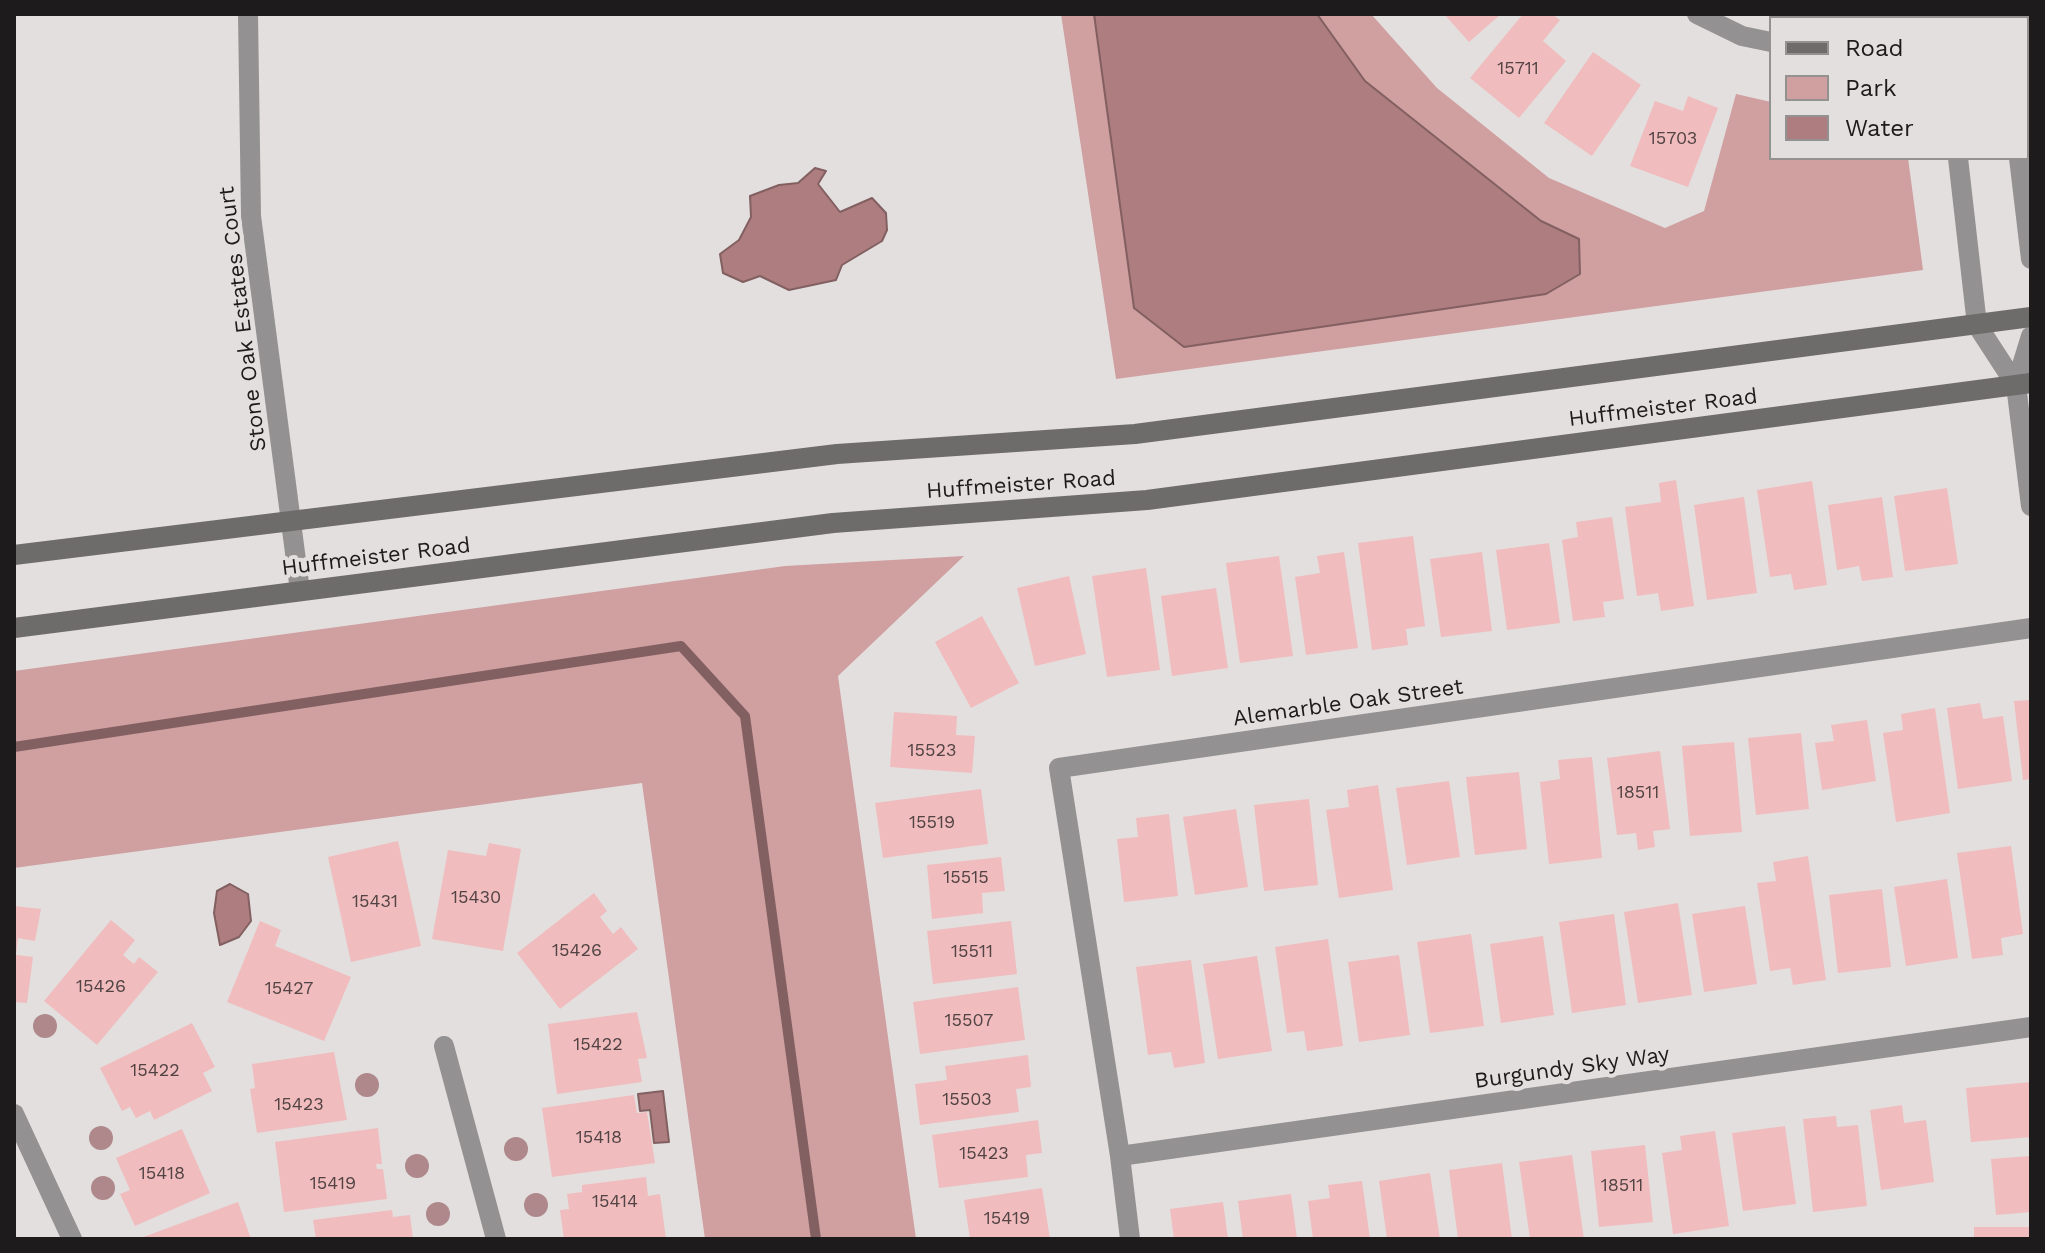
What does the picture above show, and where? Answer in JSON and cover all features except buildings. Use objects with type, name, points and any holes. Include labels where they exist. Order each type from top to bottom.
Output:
[{"type":"main road","name":"Huffmeister Road","points":[[14,555],[837,454],[1135,434],[2031,317]]},
{"type":"main road","name":"Huffmeister Road","points":[[14,628],[833,523],[1147,500],[2024,384]]},
{"type":"street","name":"Stone Oak Estates Court","points":[[248,14],[251,216],[300,591]]},
{"type":"street","points":[[1697,14],[1742,36],[1769,42]]},
{"type":"street","points":[[1958,160],[1977,325],[2024,384]]},
{"type":"street","points":[[2019,160],[2031,259]]},
{"type":"street","points":[[2031,336],[2024,384],[2031,506]]},
{"type":"street","name":"Alemarble Oak Street","points":[[1120,1156],[1059,768],[2031,628]]},
{"type":"street","name":"Burgundy Sky Way","points":[[1120,1156],[2031,1027]]},
{"type":"street","points":[[444,1046],[496,1239]]},
{"type":"street","points":[[14,1114],[72,1239]]},
{"type":"street","points":[[1120,1156],[1130,1239]]},
{"type":"green space","points":[[1061,14],[1371,14],[1437,88],[1549,178],[1665,228],[1704,211],[1736,94],[1769,102],[1769,160],[1908,160],[1923,270],[1116,379]]},
{"type":"green space","points":[[964,556],[838,676],[916,1239],[705,1239],[642,783],[14,868],[14,671],[785,566]]},
{"type":"water","points":[[1094,14],[1317,14],[1365,81],[1541,221],[1579,239],[1580,274],[1546,294],[1184,347],[1134,308]]},
{"type":"water","points":[[815,168],[826,171],[818,184],[840,212],[872,198],[886,213],[887,230],[882,241],[842,265],[836,280],[789,290],[760,276],[743,282],[723,273],[720,254],[739,240],[751,217],[750,196],[779,185],[798,183]]},
{"type":"water","points":[[230,884],[248,894],[251,921],[239,937],[220,945],[214,913],[217,891]]},
{"type":"water","points":[[663,1091],[669,1142],[654,1143],[650,1110],[640,1111],[638,1094]]},
{"type":"waterway","points":[[14,747],[681,646],[745,716],[816,1239]]}]
